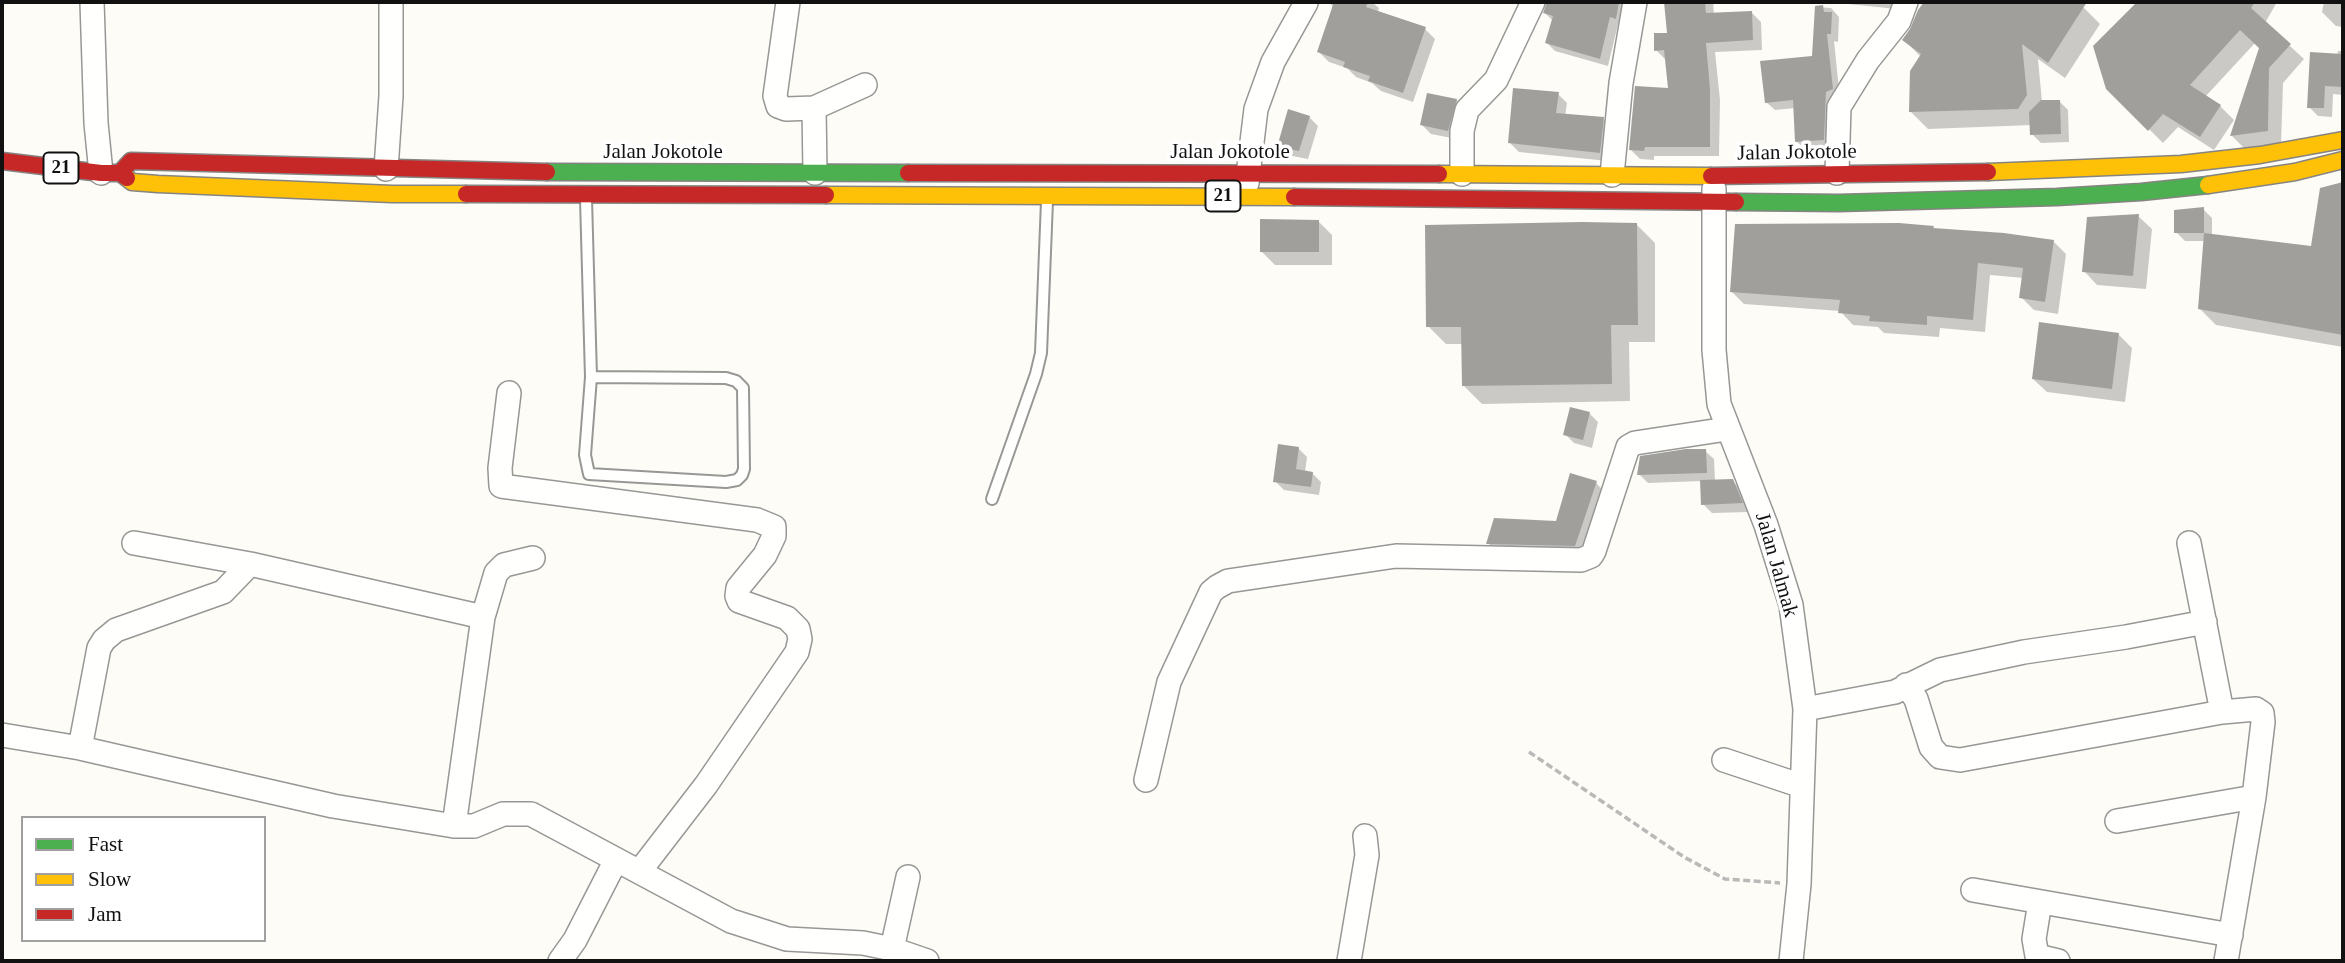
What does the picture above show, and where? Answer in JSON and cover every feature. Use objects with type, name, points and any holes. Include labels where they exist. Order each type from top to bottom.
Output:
[{"type":"highway","name":"Jalan Jokotole","points":[[111,173],[131,161],[580,173],[1380,173],[1713,176],[1932,174],[2181,164],[2260,155],[2343,140]]},
{"type":"highway","name":"Jalan Jokotole","points":[[2,161],[111,173],[132,182],[392,194],[1047,195],[1852,202],[2141,192],[2282,174],[2343,160]]},
{"type":"highway","points":[[281,188],[283,166]]},
{"type":"highway","points":[[1380,173],[1381,198]]},
{"type":"street","points":[[92,2],[96,123],[111,173]]},
{"type":"street","points":[[386,169],[391,96],[391,2]]},
{"type":"street","points":[[789,2],[775,96],[778,106],[786,109],[814,108],[865,85]]},
{"type":"street","points":[[1462,174],[1462,131],[1467,110],[1496,79],[1533,2]]},
{"type":"street","points":[[1612,175],[1634,2]]},
{"type":"street","points":[[1837,173],[1839,107],[1868,60],[1899,21],[1906,2]]},
{"type":"street","points":[[1246,197],[1256,109],[1273,62],[1306,3]]},
{"type":"street","points":[[814,108],[815,173]]},
{"type":"street","name":"Jalan Jalmak","points":[[1713,176],[1714,350],[1719,404],[1766,525],[1791,606],[1805,709],[1799,884],[1791,961]]},
{"type":"street","points":[[509,393],[500,468],[501,486],[764,521],[774,527],[774,536],[765,555],[738,588],[737,596],[739,601],[787,618],[798,629],[800,639],[797,652],[706,785],[639,872]]},
{"type":"street","points":[[1146,780],[1168,682],[1211,592],[1217,587],[1228,581],[1396,556],[1581,560],[1591,556],[1594,551],[1628,447],[1635,443],[1727,429]]},
{"type":"street","points":[[134,543],[250,564],[484,617]]},
{"type":"street","points":[[2189,543],[2222,712]]},
{"type":"street","points":[[456,813],[484,617],[496,573],[504,565],[533,558]]},
{"type":"street","points":[[80,748],[99,648],[104,640],[116,630],[223,592],[250,564]]},
{"type":"street","points":[[1805,709],[1895,692],[1952,667],[2205,622]]},
{"type":"street","points":[[1906,685],[1916,699],[1930,747],[1940,757],[1960,760],[2222,712],[2256,709],[2262,713],[2255,797],[2226,961]]},
{"type":"street","points":[[2,735],[80,748],[333,806],[456,813],[474,826],[503,814],[531,814],[731,921],[787,939],[863,943],[927,961]]},
{"type":"street","points":[[1724,760],[1802,786]]},
{"type":"street","points":[[2116,821],[2255,797]]},
{"type":"street","points":[[1349,961],[1367,855],[1365,836]]},
{"type":"street","points":[[560,961],[575,940],[616,860]]},
{"type":"street","points":[[892,949],[908,877]]},
{"type":"street","points":[[1973,890],[2231,935]]},
{"type":"street","points":[[2040,902],[2034,939],[2037,956],[2058,961]]},
{"type":"lane","points":[[586,193],[591,377],[585,455],[589,474],[726,482],[737,480],[742,475],[743,388],[736,381],[726,378],[591,377]]},
{"type":"lane","points":[[992,499],[1041,353],[1047,195]]},
{"type":"path","points":[[1529,752],[1684,857],[1725,879],[1799,884]]},
{"type":"building","points":[[1334,2],[1368,2],[1366,7],[1426,27],[1403,93],[1368,81],[1370,76],[1343,67],[1345,62],[1317,52]]},
{"type":"building","points":[[1547,2],[1619,2],[1616,19],[1610,17],[1600,59],[1545,43],[1553,16],[1543,13]]},
{"type":"building","points":[[1664,2],[1705,2],[1706,13],[1752,11],[1753,40],[1706,43],[1710,89],[1710,147],[1645,147],[1644,151],[1629,150],[1635,86],[1668,88],[1664,50],[1654,51],[1654,33],[1667,33]]},
{"type":"building","points":[[1924,2],[2087,2],[2048,63],[2022,44],[2027,95],[2018,109],[1909,112],[1910,71],[1921,54],[1902,40]]},
{"type":"building","points":[[2137,2],[2255,2],[2251,8],[2291,44],[2269,68],[2268,131],[2230,136],[2259,48],[2240,30],[2190,85],[2221,105],[2200,137],[2163,114],[2148,131],[2106,89],[2093,46]]},
{"type":"building","points":[[1823,5],[1824,12],[1832,12],[1831,34],[1827,34],[1833,89],[1826,92],[1824,140],[1795,142],[1793,100],[1765,103],[1760,61],[1812,56],[1815,6]]},
{"type":"building","points":[[2310,52],[2343,54],[2343,87],[2325,86],[2324,108],[2307,108]]},
{"type":"building","points":[[1513,88],[1559,92],[1556,113],[1604,117],[1600,153],[1508,143]]},
{"type":"building","points":[[1427,93],[1457,99],[1448,131],[1420,125]]},
{"type":"building","points":[[2041,100],[2060,100],[2061,134],[2030,135],[2029,112]]},
{"type":"building","points":[[1288,109],[1310,116],[1299,151],[1277,147]]},
{"type":"building","points":[[2343,182],[2343,335],[2198,309],[2204,233],[2311,246],[2320,188]]},
{"type":"building","points":[[2204,207],[2204,233],[2174,233],[2174,210]]},
{"type":"building","points":[[2139,214],[2133,276],[2082,272],[2087,217]]},
{"type":"building","points":[[1260,219],[1319,220],[1319,252],[1260,252]]},
{"type":"building","points":[[1637,223],[1638,325],[1611,325],[1612,384],[1462,386],[1461,327],[1426,327],[1425,225]]},
{"type":"building","points":[[1899,223],[2054,240],[2045,302],[2019,298],[2023,268],[1978,263],[1973,320],[1927,316],[1927,325],[1869,321],[1870,316],[1838,313],[1840,300],[1730,292],[1735,224]]},
{"type":"building","points":[[2039,322],[2119,333],[2112,389],[2032,379]]},
{"type":"building","points":[[1570,407],[1590,412],[1583,440],[1563,435]]},
{"type":"building","points":[[1278,444],[1299,447],[1296,469],[1313,472],[1311,487],[1273,482]]},
{"type":"building","points":[[1686,449],[1706,449],[1707,473],[1637,475],[1640,456]]},
{"type":"building","points":[[1570,473],[1597,481],[1575,546],[1486,544],[1494,518],[1556,521]]},
{"type":"building","points":[[1733,479],[1743,503],[1701,505],[1700,480]]},
{"type":"traffic: fast","points":[[547,172],[908,173]]},
{"type":"traffic: fast","points":[[1736,202],[1839,203],[2057,197],[2208,185]]},
{"type":"traffic: slow","points":[[1988,172],[2181,164],[2260,155],[2343,140]]},
{"type":"traffic: slow","points":[[2208,185],[2295,172],[2343,160]]},
{"type":"traffic: slow","points":[[1439,174],[1711,176]]},
{"type":"traffic: slow","points":[[127,178],[132,182],[158,184],[392,194],[466,194]]},
{"type":"traffic: slow","points":[[826,195],[1294,197]]},
{"type":"traffic: jam","points":[[2,161],[120,173]]},
{"type":"traffic: jam","points":[[127,178],[120,173],[131,161],[547,172]]},
{"type":"traffic: jam","points":[[1711,176],[1988,172]]},
{"type":"traffic: jam","points":[[908,173],[1439,174]]},
{"type":"traffic: jam","points":[[466,194],[826,195]]},
{"type":"traffic: jam","points":[[1294,197],[1736,202]]}]
